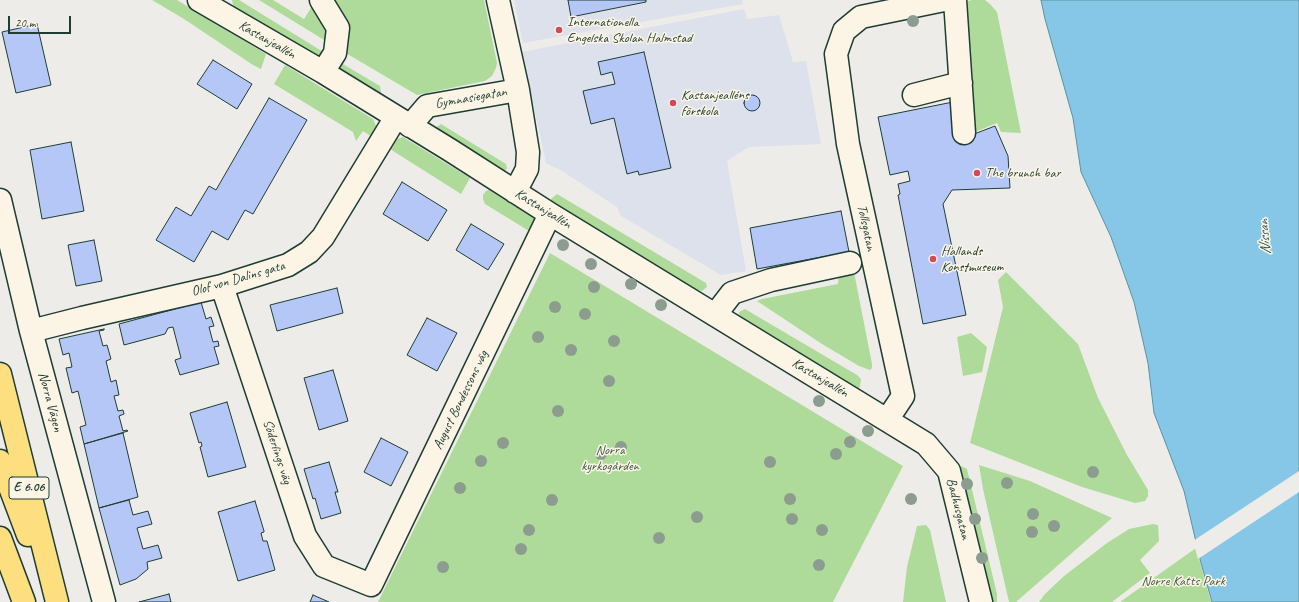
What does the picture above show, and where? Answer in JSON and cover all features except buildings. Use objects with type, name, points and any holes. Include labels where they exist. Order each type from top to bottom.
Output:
[{"type":"highway","name":"E 6.06","points":[[0,374],[57,602]]},
{"type":"highway","points":[[0,461],[53,602]]},
{"type":"highway","points":[[0,538],[24,602]]},
{"type":"street","points":[[321,0],[338,28],[335,53],[323,72]]},
{"type":"street","name":"Gymnasiegatan","points":[[498,0],[518,90],[528,152],[527,170],[515,192]]},
{"type":"street","points":[[894,5],[944,0]]},
{"type":"street","points":[[955,0],[964,133]]},
{"type":"street","name":"Kastanjeallén","points":[[211,3],[550,214],[887,420]]},
{"type":"street","name":"Tollsgatan","points":[[887,420],[903,396],[848,144],[836,54],[844,31],[861,17],[894,5]]},
{"type":"street","points":[[914,95],[961,83]]},
{"type":"street","name":"Gymnasiegatan","points":[[403,122],[427,106],[518,90]]},
{"type":"street","name":"Olof von Dalins gata","points":[[31,331],[222,286],[288,266],[309,252],[323,237],[403,122]]},
{"type":"street","name":"Norra Vägen","points":[[0,200],[31,331],[104,602]]},
{"type":"street","name":"August Bondessons väg","points":[[371,585],[550,214]]},
{"type":"street","points":[[715,315],[732,293],[771,280],[850,263]]},
{"type":"street","name":"Söderlings väg","points":[[222,286],[305,536],[324,566],[371,585]]},
{"type":"street","name":"Badhusgatan","points":[[887,420],[926,444],[949,471],[981,602]]},
{"type":"shaded area","name":"Internationella Engelska Skolan Halmstad","points":[[514,0],[568,0],[571,17],[646,3],[646,0],[742,0],[743,4],[523,43]]},
{"type":"shaded area","name":"Kastanjealléns förskola","points":[[744,9],[747,19],[779,15],[793,62],[806,61],[821,144],[749,147],[727,161],[746,271],[721,275],[621,216],[617,207],[562,171],[546,163],[522,52]]},
{"type":"green space","points":[[152,0],[177,0],[266,54],[261,69],[184,19]]},
{"type":"green space","points":[[232,0],[239,0],[325,53],[317,58],[234,10]]},
{"type":"green space","points":[[259,0],[273,0],[304,19],[311,8],[315,8],[325,17],[329,43]]},
{"type":"green space","points":[[333,0],[484,0],[497,63],[496,68],[492,76],[485,81],[417,95],[344,52]]},
{"type":"green space","points":[[972,0],[985,0],[997,12],[1021,133],[1001,132],[997,123],[970,134],[964,2]]},
{"type":"green space","points":[[341,63],[380,86],[382,98],[341,73],[339,69]]},
{"type":"green space","points":[[285,65],[373,119],[376,126],[372,137],[363,131],[356,141],[353,132],[274,84]]},
{"type":"green space","points":[[441,124],[506,164],[507,168],[505,171],[503,172],[432,130]]},
{"type":"green space","points":[[403,137],[470,178],[461,194],[390,149],[397,139]]},
{"type":"green space","points":[[489,190],[536,219],[534,234],[485,204],[483,195]]},
{"type":"green space","points":[[557,194],[706,283],[707,287],[702,291],[694,289],[554,204],[551,199]]},
{"type":"green space","name":"Norra kyrkogården","points":[[550,253],[903,466],[833,602],[378,602]]},
{"type":"green space","points":[[853,267],[872,364],[872,368],[870,370],[859,366],[822,344],[757,301],[838,284],[839,274]]},
{"type":"green space","points":[[1006,272],[1078,344],[1098,398],[1127,455],[1148,490],[1148,496],[1145,501],[1135,503],[1082,487],[970,443],[1003,307],[998,280]]},
{"type":"green space","points":[[745,309],[857,375],[861,379],[859,389],[743,318],[739,315],[739,312]]},
{"type":"green space","points":[[971,333],[987,347],[982,372],[963,376],[957,337]]},
{"type":"green space","points":[[959,465],[967,469],[997,594],[997,602],[988,602]]},
{"type":"green space","points":[[979,465],[1030,481],[1112,518],[1016,602],[1009,602],[983,489]]},
{"type":"green space","points":[[1153,524],[1158,525],[1159,541],[1140,560],[1150,573],[1112,602],[1039,602],[1045,594],[1064,576],[1107,543],[1129,529]]},
{"type":"green space","points":[[926,525],[930,530],[946,602],[903,602],[907,567],[917,526]]},
{"type":"green space","name":"Norre Katts Park","points":[[1196,548],[1211,602],[1120,602],[1172,565]]},
{"type":"water","name":"Nissan","points":[[1041,0],[1299,0],[1299,602],[1212,602],[1184,491],[1154,413],[1148,363],[1134,302],[1111,237],[1081,172],[1073,118]]},
{"type":"pier","points":[[1299,471],[1299,492],[1198,559],[1193,541]]},
{"type":"place","name":"Internationella Engelska Skolan Halmstad","points":[[559,30]]},
{"type":"place","name":"Kastanjealléns förskola","points":[[673,103]]},
{"type":"place","name":"The brunch bar","points":[[977,173]]},
{"type":"place","name":"Hallands Konstmuseum","points":[[933,259]]}]
